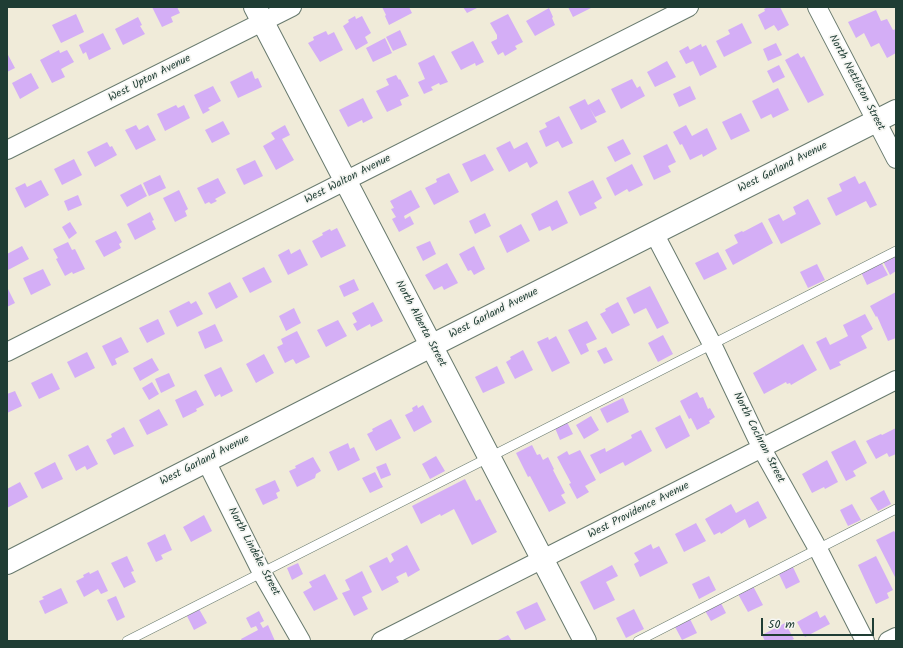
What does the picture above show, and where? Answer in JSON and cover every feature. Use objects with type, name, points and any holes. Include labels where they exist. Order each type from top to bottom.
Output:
[{"type":"street","name":"West Upton Avenue","points":[[7,150],[259,15],[292,7]]},
{"type":"street","name":"West Walton Avenue","points":[[7,352],[689,7]]},
{"type":"street","name":"North Nettleton Street","points":[[817,7],[896,159]]},
{"type":"street","name":"North Alberta Street","points":[[259,15],[585,641]]},
{"type":"street","name":"West Garland Avenue","points":[[7,563],[431,346],[896,111]]},
{"type":"street","name":"North Cochran Street","points":[[654,234],[712,344],[762,449],[818,549],[865,641]]},
{"type":"street","name":"West Providence Avenue","points":[[381,641],[896,380]]},
{"type":"street","name":"North Lindeke Street","points":[[206,461],[262,573],[301,641]]},
{"type":"street","points":[[888,641],[896,637]]},
{"type":"lane","points":[[128,641],[896,251]]},
{"type":"lane","points":[[638,641],[896,509]]},
{"type":"building","points":[[152,7],[177,7],[180,13],[171,17],[173,22],[162,27]]},
{"type":"building","points":[[382,7],[409,7],[412,13],[389,25]]},
{"type":"building","points":[[463,7],[479,7],[467,13]]},
{"type":"building","points":[[568,7],[593,7],[573,17]]},
{"type":"building","points":[[768,7],[780,7],[789,25],[778,31],[774,25],[765,30],[758,15],[765,11],[764,9]]},
{"type":"building","points":[[549,8],[555,25],[535,36],[526,21]]},
{"type":"building","points":[[876,10],[881,21],[887,19],[893,30],[896,29],[896,53],[887,58],[879,43],[871,47],[864,33],[856,38],[848,22]]},
{"type":"building","points":[[76,14],[84,32],[61,43],[52,25]]},
{"type":"building","points":[[508,14],[523,42],[515,46],[517,49],[505,56],[503,52],[498,55],[491,42],[497,39],[497,35],[490,23]]},
{"type":"building","points":[[355,16],[356,19],[362,16],[371,33],[365,37],[368,43],[356,50],[343,26],[349,22],[348,20]]},
{"type":"building","points":[[138,17],[142,25],[140,26],[145,34],[123,45],[115,29]]},
{"type":"building","points":[[742,23],[752,43],[724,57],[716,41],[730,34],[728,30]]},
{"type":"building","points":[[400,30],[407,45],[393,51],[386,37]]},
{"type":"building","points":[[326,31],[328,35],[334,32],[343,50],[320,62],[308,43],[314,40],[313,37]]},
{"type":"building","points":[[103,33],[111,49],[89,60],[86,52],[83,54],[79,45]]},
{"type":"building","points":[[385,38],[392,53],[373,62],[366,48]]},
{"type":"building","points":[[473,41],[484,62],[476,66],[475,63],[461,70],[451,52]]},
{"type":"building","points":[[776,43],[782,55],[768,61],[763,49]]},
{"type":"building","points":[[701,44],[702,47],[706,45],[717,67],[700,76],[693,61],[686,64],[679,51],[688,46],[690,50]]},
{"type":"building","points":[[59,50],[60,53],[67,50],[74,62],[61,69],[65,77],[52,83],[40,60]]},
{"type":"building","points":[[7,53],[15,68],[7,72]]},
{"type":"building","points":[[798,53],[801,58],[804,56],[824,95],[808,103],[785,60]]},
{"type":"building","points":[[434,55],[448,82],[440,85],[439,83],[431,87],[433,90],[424,94],[418,82],[425,79],[418,63]]},
{"type":"building","points":[[667,61],[676,77],[655,87],[647,72]]},
{"type":"building","points":[[779,65],[785,77],[773,83],[767,71]]},
{"type":"building","points":[[252,71],[255,79],[258,78],[262,87],[238,98],[230,82]]},
{"type":"building","points":[[31,73],[39,88],[20,99],[12,83]]},
{"type":"building","points":[[396,75],[399,80],[400,79],[409,96],[400,100],[402,105],[387,112],[376,91],[389,85],[386,79]]},
{"type":"building","points":[[632,79],[637,88],[640,86],[645,96],[621,109],[611,89]]},
{"type":"building","points":[[213,86],[221,101],[208,108],[210,110],[203,114],[194,95]]},
{"type":"building","points":[[690,86],[696,99],[679,107],[673,94]]},
{"type":"building","points":[[778,88],[789,110],[773,118],[771,114],[761,119],[752,101]]},
{"type":"building","points":[[363,98],[373,118],[363,123],[362,120],[348,127],[339,110]]},
{"type":"building","points":[[585,99],[588,105],[599,99],[606,112],[595,117],[590,108],[597,122],[581,130],[569,107]]},
{"type":"building","points":[[176,105],[178,108],[184,105],[190,118],[165,131],[157,114]]},
{"type":"building","points":[[741,113],[750,131],[731,140],[722,122]]},
{"type":"building","points":[[559,116],[573,143],[562,148],[558,141],[546,147],[539,131],[547,127],[545,123]]},
{"type":"building","points":[[223,121],[230,134],[212,143],[205,130]]},
{"type":"building","points":[[136,125],[139,130],[148,125],[156,140],[136,150],[125,130]]},
{"type":"building","points":[[285,125],[290,135],[282,139],[294,160],[276,170],[263,146],[275,139],[271,133]]},
{"type":"building","points":[[686,125],[692,136],[707,128],[717,149],[703,157],[702,154],[690,160],[682,144],[680,145],[673,132]]},
{"type":"building","points":[[623,139],[631,154],[615,162],[607,147]]},
{"type":"building","points":[[510,141],[514,149],[527,142],[538,163],[530,168],[527,162],[509,172],[496,148]]},
{"type":"building","points":[[107,142],[110,147],[112,146],[117,155],[95,167],[87,152]]},
{"type":"building","points":[[667,144],[676,162],[668,166],[671,172],[654,180],[643,156]]},
{"type":"building","points":[[485,154],[494,170],[471,182],[462,164]]},
{"type":"building","points":[[74,159],[82,175],[62,185],[54,169]]},
{"type":"building","points":[[255,160],[263,176],[244,185],[236,169]]},
{"type":"building","points":[[632,164],[643,185],[629,192],[627,189],[615,196],[606,178]]},
{"type":"building","points":[[449,173],[459,192],[434,205],[425,188],[437,182],[436,179]]},
{"type":"building","points":[[160,175],[166,188],[149,196],[143,183]]},
{"type":"building","points":[[855,176],[859,184],[865,181],[877,205],[870,208],[866,201],[836,216],[827,198],[842,191],[839,184]]},
{"type":"building","points":[[218,178],[226,193],[215,199],[217,201],[211,204],[209,202],[205,204],[197,188]]},
{"type":"building","points":[[41,180],[49,195],[25,208],[15,188],[25,183],[27,187]]},
{"type":"building","points":[[593,180],[602,198],[594,203],[597,208],[580,216],[568,192]]},
{"type":"building","points":[[141,184],[147,196],[127,207],[120,195]]},
{"type":"building","points":[[179,190],[188,209],[185,211],[187,216],[175,222],[163,198]]},
{"type":"building","points":[[411,190],[420,207],[404,216],[405,219],[410,216],[414,224],[399,232],[392,219],[396,217],[391,209],[394,208],[390,201]]},
{"type":"building","points":[[78,195],[82,205],[68,211],[64,201]]},
{"type":"building","points":[[808,199],[821,224],[781,244],[768,219],[779,214],[783,221],[796,214],[793,207]]},
{"type":"building","points":[[557,200],[568,223],[552,231],[550,226],[539,231],[531,214]]},
{"type":"building","points":[[150,212],[156,229],[135,240],[127,224]]},
{"type":"building","points":[[485,213],[491,226],[475,234],[469,221]]},
{"type":"building","points":[[70,222],[77,233],[69,239],[62,227]]},
{"type":"building","points":[[762,222],[773,243],[733,265],[725,250],[738,243],[734,235]]},
{"type":"building","points":[[521,224],[530,241],[507,253],[499,236]]},
{"type":"building","points":[[337,228],[346,246],[321,258],[312,241],[323,235],[322,233],[330,229],[331,231]]},
{"type":"building","points":[[116,231],[122,242],[119,244],[121,248],[104,257],[95,241]]},
{"type":"building","points":[[430,241],[436,254],[423,261],[416,247]]},
{"type":"building","points":[[68,242],[72,250],[75,249],[85,269],[73,274],[72,272],[65,276],[56,259],[58,258],[53,249]]},
{"type":"building","points":[[22,246],[29,259],[8,270],[7,254]]},
{"type":"building","points":[[474,246],[485,269],[474,275],[471,270],[468,271],[459,254]]},
{"type":"building","points":[[289,249],[291,254],[300,249],[308,265],[288,275],[278,255]]},
{"type":"building","points":[[718,252],[727,269],[704,280],[695,263]]},
{"type":"building","points":[[896,255],[896,271],[890,275],[883,261]]},
{"type":"building","points":[[881,262],[888,275],[867,285],[861,272]]},
{"type":"building","points":[[447,263],[458,283],[444,290],[442,286],[434,290],[425,275]]},
{"type":"building","points":[[817,264],[825,280],[808,288],[800,272]]},
{"type":"building","points":[[264,267],[272,282],[250,293],[242,278]]},
{"type":"building","points":[[43,269],[51,285],[31,295],[23,278]]},
{"type":"building","points":[[354,279],[359,290],[344,297],[339,286]]},
{"type":"building","points":[[230,282],[238,297],[216,309],[208,293]]},
{"type":"building","points":[[650,286],[669,323],[657,329],[646,308],[634,314],[626,298]]},
{"type":"building","points":[[7,287],[15,303],[7,307]]},
{"type":"building","points":[[896,292],[896,338],[888,341],[877,316],[876,317],[870,306]]},
{"type":"building","points":[[189,301],[191,304],[196,301],[203,314],[177,327],[169,311]]},
{"type":"building","points":[[373,302],[383,321],[371,327],[370,324],[357,331],[353,324],[357,322],[352,313]]},
{"type":"building","points":[[618,302],[630,325],[612,334],[600,314],[606,311],[605,309]]},
{"type":"building","points":[[294,308],[301,323],[286,331],[279,316]]},
{"type":"building","points":[[865,314],[873,329],[861,336],[867,348],[839,362],[841,365],[830,370],[816,342],[826,337],[830,345],[848,336],[843,325]]},
{"type":"building","points":[[158,319],[165,334],[147,343],[139,328]]},
{"type":"building","points":[[338,320],[347,336],[326,347],[317,330]]},
{"type":"building","points":[[587,321],[597,339],[586,344],[589,351],[581,355],[568,330]]},
{"type":"building","points":[[215,324],[223,341],[205,349],[198,332]]},
{"type":"building","points":[[297,331],[310,357],[296,364],[293,359],[285,363],[277,347],[283,344],[281,339]]},
{"type":"building","points":[[663,335],[673,354],[658,362],[648,343]]},
{"type":"building","points":[[556,336],[570,363],[552,372],[537,342],[548,337],[549,340]]},
{"type":"building","points":[[121,337],[129,352],[115,359],[117,364],[112,366],[102,346]]},
{"type":"building","points":[[803,344],[817,370],[791,385],[790,383],[787,384],[786,382],[764,394],[753,373]]},
{"type":"building","points":[[606,347],[613,360],[604,364],[597,351]]},
{"type":"building","points":[[523,350],[533,370],[515,379],[506,362],[511,359],[510,357]]},
{"type":"building","points":[[87,352],[95,368],[75,378],[67,362]]},
{"type":"building","points":[[264,354],[274,373],[256,383],[246,364]]},
{"type":"building","points":[[152,358],[159,370],[140,381],[133,368]]},
{"type":"building","points":[[497,366],[505,383],[483,393],[475,377]]},
{"type":"building","points":[[221,367],[233,391],[221,397],[220,394],[215,397],[204,375]]},
{"type":"building","points":[[52,373],[60,389],[39,399],[31,383]]},
{"type":"building","points":[[169,373],[175,386],[161,393],[155,379]]},
{"type":"building","points":[[152,382],[159,394],[149,400],[142,388]]},
{"type":"building","points":[[196,390],[204,405],[196,409],[197,411],[183,418],[175,400]]},
{"type":"building","points":[[15,391],[22,406],[7,413],[7,394]]},
{"type":"building","points":[[697,392],[700,398],[703,397],[708,409],[710,408],[715,417],[709,421],[710,423],[697,430],[691,418],[689,419],[680,401]]},
{"type":"building","points":[[623,398],[629,412],[607,423],[600,409]]},
{"type":"building","points":[[417,405],[418,408],[423,405],[432,422],[414,432],[405,415],[413,411],[412,408]]},
{"type":"building","points":[[159,409],[168,425],[147,435],[139,420]]},
{"type":"building","points":[[680,415],[690,436],[666,449],[655,428]]},
{"type":"building","points":[[591,416],[599,430],[584,439],[576,425]]},
{"type":"building","points":[[391,419],[401,438],[376,451],[367,434],[373,431],[372,429]]},
{"type":"building","points":[[567,422],[573,434],[560,440],[555,428]]},
{"type":"building","points":[[124,427],[134,446],[114,455],[106,440],[112,437],[111,434]]},
{"type":"building","points":[[896,428],[896,454],[889,457],[887,453],[876,459],[866,441]]},
{"type":"building","points":[[641,430],[652,451],[625,466],[623,462],[600,474],[590,455],[605,448],[606,452],[632,438],[631,435]]},
{"type":"building","points":[[855,440],[867,463],[853,471],[856,476],[846,481],[831,452]]},
{"type":"building","points":[[348,443],[350,449],[354,447],[360,460],[338,471],[329,452]]},
{"type":"building","points":[[88,445],[98,464],[87,470],[85,466],[76,471],[68,455]]},
{"type":"building","points":[[532,445],[537,455],[540,454],[543,460],[548,457],[565,493],[561,495],[566,503],[549,512],[530,476],[528,477],[516,453]]},
{"type":"building","points":[[580,450],[596,480],[585,486],[589,492],[577,499],[569,484],[571,483],[557,457],[567,451],[569,455]]},
{"type":"building","points":[[436,456],[445,471],[430,479],[422,464]]},
{"type":"building","points":[[313,457],[321,471],[316,474],[315,478],[297,487],[289,471],[296,468],[295,466]]},
{"type":"building","points":[[827,460],[838,482],[825,489],[824,487],[812,493],[802,474]]},
{"type":"building","points":[[55,462],[63,479],[42,489],[34,473]]},
{"type":"building","points":[[386,463],[391,475],[381,479],[376,467]]},
{"type":"building","points":[[375,472],[383,487],[370,493],[362,478]]},
{"type":"building","points":[[465,479],[476,501],[480,499],[497,532],[472,545],[454,509],[441,516],[440,514],[421,524],[412,506]]},
{"type":"building","points":[[275,480],[280,491],[276,493],[278,498],[263,505],[255,489]]},
{"type":"building","points":[[20,482],[28,497],[7,508],[7,489]]},
{"type":"building","points":[[884,490],[891,504],[878,511],[870,498]]},
{"type":"building","points":[[758,501],[767,518],[749,528],[745,519],[721,534],[720,532],[714,535],[705,519],[731,504],[736,513]]},
{"type":"building","points":[[852,504],[861,520],[848,526],[840,510]]},
{"type":"building","points":[[204,515],[212,531],[191,542],[183,527]]},
{"type":"building","points":[[696,523],[706,541],[684,552],[675,534]]},
{"type":"building","points":[[894,531],[896,534],[896,579],[876,540]]},
{"type":"building","points":[[165,534],[172,550],[161,555],[163,559],[156,562],[147,543]]},
{"type":"building","points":[[651,544],[653,549],[659,546],[668,563],[640,577],[634,564],[639,561],[634,553]]},
{"type":"building","points":[[407,545],[420,570],[408,577],[406,572],[396,577],[399,582],[382,591],[369,566],[387,557],[390,563],[394,560],[391,554]]},
{"type":"building","points":[[127,556],[134,571],[131,572],[136,582],[124,588],[111,563]]},
{"type":"building","points":[[876,556],[893,590],[887,593],[889,598],[876,604],[858,565]]},
{"type":"building","points":[[298,563],[303,574],[292,580],[287,568]]},
{"type":"building","points":[[612,565],[618,576],[606,582],[615,600],[594,610],[580,582]]},
{"type":"building","points":[[792,565],[800,582],[786,589],[778,572]]},
{"type":"building","points":[[98,570],[108,591],[101,594],[98,589],[84,597],[76,581],[84,577],[83,575],[89,572],[90,574]]},
{"type":"building","points":[[362,571],[372,592],[362,597],[368,609],[354,616],[342,593],[350,590],[345,580]]},
{"type":"building","points":[[325,574],[338,599],[314,611],[303,592],[312,587],[309,582]]},
{"type":"building","points":[[709,576],[716,590],[699,599],[692,584]]},
{"type":"building","points":[[753,586],[763,605],[748,612],[738,594]]},
{"type":"building","points":[[61,588],[68,603],[45,614],[39,601],[44,599],[42,597]]},
{"type":"building","points":[[116,596],[125,617],[117,621],[107,600]]},
{"type":"building","points":[[720,601],[726,613],[711,621],[704,609]]},
{"type":"building","points":[[537,602],[546,620],[525,630],[516,612]]},
{"type":"building","points":[[199,609],[207,623],[194,630],[187,616]]},
{"type":"building","points":[[634,609],[644,629],[626,638],[616,618]]},
{"type":"building","points":[[259,611],[264,621],[260,623],[263,628],[268,625],[275,641],[242,641],[241,639],[258,630],[256,626],[251,628],[246,618]]},
{"type":"building","points":[[817,611],[820,618],[825,615],[830,624],[805,637],[797,622]]},
{"type":"building","points":[[689,617],[697,633],[682,640],[674,625]]},
{"type":"building","points":[[785,623],[794,639],[790,641],[765,641],[762,635]]},
{"type":"building","points":[[508,635],[512,641],[496,641]]}]
